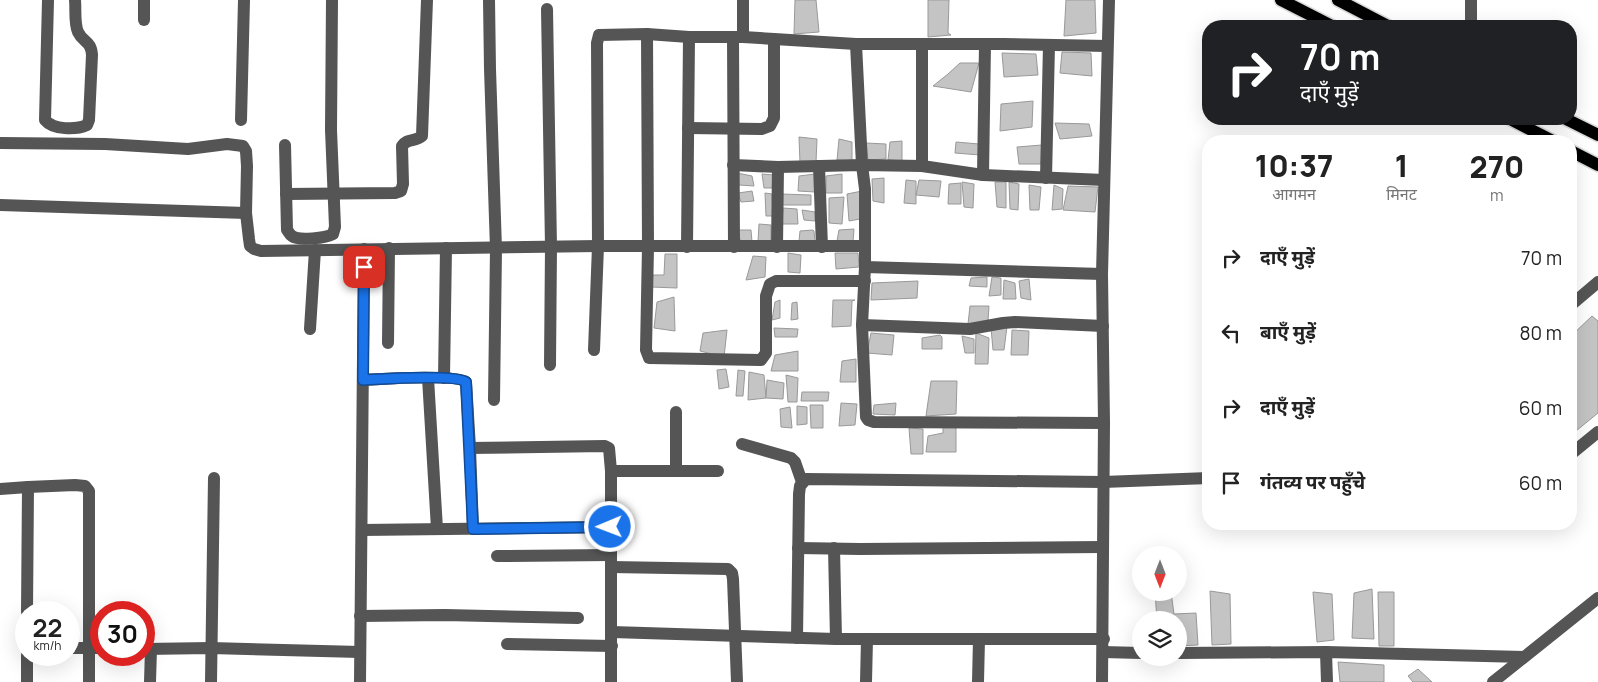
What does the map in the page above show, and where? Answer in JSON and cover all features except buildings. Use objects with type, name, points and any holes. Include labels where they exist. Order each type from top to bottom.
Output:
[{"type":"main road","points":[[1281,0],[1320,20]]},
{"type":"main road","points":[[1338,0],[1376,20]]},
{"type":"main road","points":[[1577,124],[1598,135]]},
{"type":"main road","points":[[1522,125],[1541,135]]},
{"type":"main road","points":[[1577,154],[1598,164]]},
{"type":"street","points":[[48,0],[45,120],[55,126],[75,128],[87,125],[92,55],[92,47],[81,36],[76,25],[75,0]]},
{"type":"street","points":[[144,0],[144,20]]},
{"type":"street","points":[[241,120],[244,0]]},
{"type":"street","points":[[285,145],[287,230],[290,236],[296,238],[327,238],[333,234],[335,227],[331,130],[332,0]]},
{"type":"street","points":[[286,194],[396,193],[401,191],[403,184],[402,146],[405,142],[418,140],[422,136],[427,0]]},
{"type":"street","points":[[489,0],[496,249],[494,400]]},
{"type":"street","points":[[734,248],[733,128],[738,37],[743,0]]},
{"type":"street","points":[[1102,682],[1104,639],[1102,546],[1104,424],[1102,274],[1109,0]]},
{"type":"street","points":[[1471,0],[1471,20]]},
{"type":"street","points":[[547,9],[551,247],[550,365]]},
{"type":"street","points":[[594,350],[598,246],[597,38],[599,35],[647,34],[689,37],[738,37],[856,44],[1107,46]]},
{"type":"street","points":[[647,34],[648,248],[646,350],[649,358],[761,360],[766,353],[766,296],[770,284],[776,281],[865,281]]},
{"type":"street","points":[[687,248],[689,37]]},
{"type":"street","points":[[688,128],[762,129],[770,126],[774,118],[774,39]]},
{"type":"street","points":[[856,44],[862,165],[865,189],[865,281],[862,325],[864,411],[868,420],[874,422],[1104,424]]},
{"type":"street","points":[[922,44],[922,166]]},
{"type":"street","points":[[984,175],[985,44]]},
{"type":"street","points":[[1046,178],[1049,45]]},
{"type":"street","points":[[0,143],[105,144],[188,149],[237,144],[243,146],[246,151],[246,213],[250,246],[261,251],[598,246],[734,248],[865,246]]},
{"type":"street","points":[[734,165],[778,167],[922,166],[984,175],[1104,180]]},
{"type":"street","points":[[819,166],[822,247]]},
{"type":"street","points":[[777,247],[778,167]]},
{"type":"street","points":[[0,205],[246,213]]},
{"type":"street","points":[[360,682],[364,248]]},
{"type":"street","points":[[388,343],[390,248]]},
{"type":"street","points":[[444,378],[446,248]]},
{"type":"street","points":[[310,329],[315,250]]},
{"type":"street","points":[[865,267],[1102,274]]},
{"type":"street","points":[[1577,300],[1598,282]]},
{"type":"street","points":[[862,325],[970,329],[1015,322],[1103,326]]},
{"type":"street","points":[[428,378],[437,529]]},
{"type":"street","points":[[363,380],[457,378],[466,382],[473,529]]},
{"type":"street","points":[[676,412],[676,471]]},
{"type":"street","points":[[1577,449],[1598,432]]},
{"type":"street","points":[[742,444],[790,458],[795,462],[802,482],[799,494],[797,638]]},
{"type":"street","points":[[470,448],[605,446],[609,448],[611,471],[611,682]]},
{"type":"street","points":[[611,471],[718,471]]},
{"type":"street","points":[[211,682],[214,478]]},
{"type":"street","points":[[802,482],[811,478],[1103,482],[1202,478]]},
{"type":"street","points":[[0,489],[75,485],[88,488],[93,601]]},
{"type":"street","points":[[27,601],[28,488]]},
{"type":"street","points":[[362,530],[610,527]]},
{"type":"street","points":[[798,548],[1102,546]]},
{"type":"street","points":[[834,548],[836,639]]},
{"type":"street","points":[[497,556],[728,568],[732,573],[733,579],[737,682]]},
{"type":"street","points":[[1492,682],[1598,599]]},
{"type":"street","points":[[360,616],[445,615],[578,618]]},
{"type":"street","points":[[612,632],[836,639],[1104,639]]},
{"type":"street","points":[[866,682],[867,639]]},
{"type":"street","points":[[978,682],[979,639]]},
{"type":"street","points":[[507,644],[612,646]]},
{"type":"street","points":[[155,649],[211,648],[360,652]]},
{"type":"street","points":[[1103,652],[1132,653]]},
{"type":"street","points":[[1187,653],[1326,652],[1524,657]]},
{"type":"street","points":[[1326,652],[1327,682]]},
{"type":"street","points":[[27,666],[27,682]]},
{"type":"street","points":[[88,682],[91,666]]},
{"type":"street","points":[[149,666],[150,682]]},
{"type":"route","points":[[364,267],[363,380],[457,378],[466,382],[473,529],[610,527]]}]
